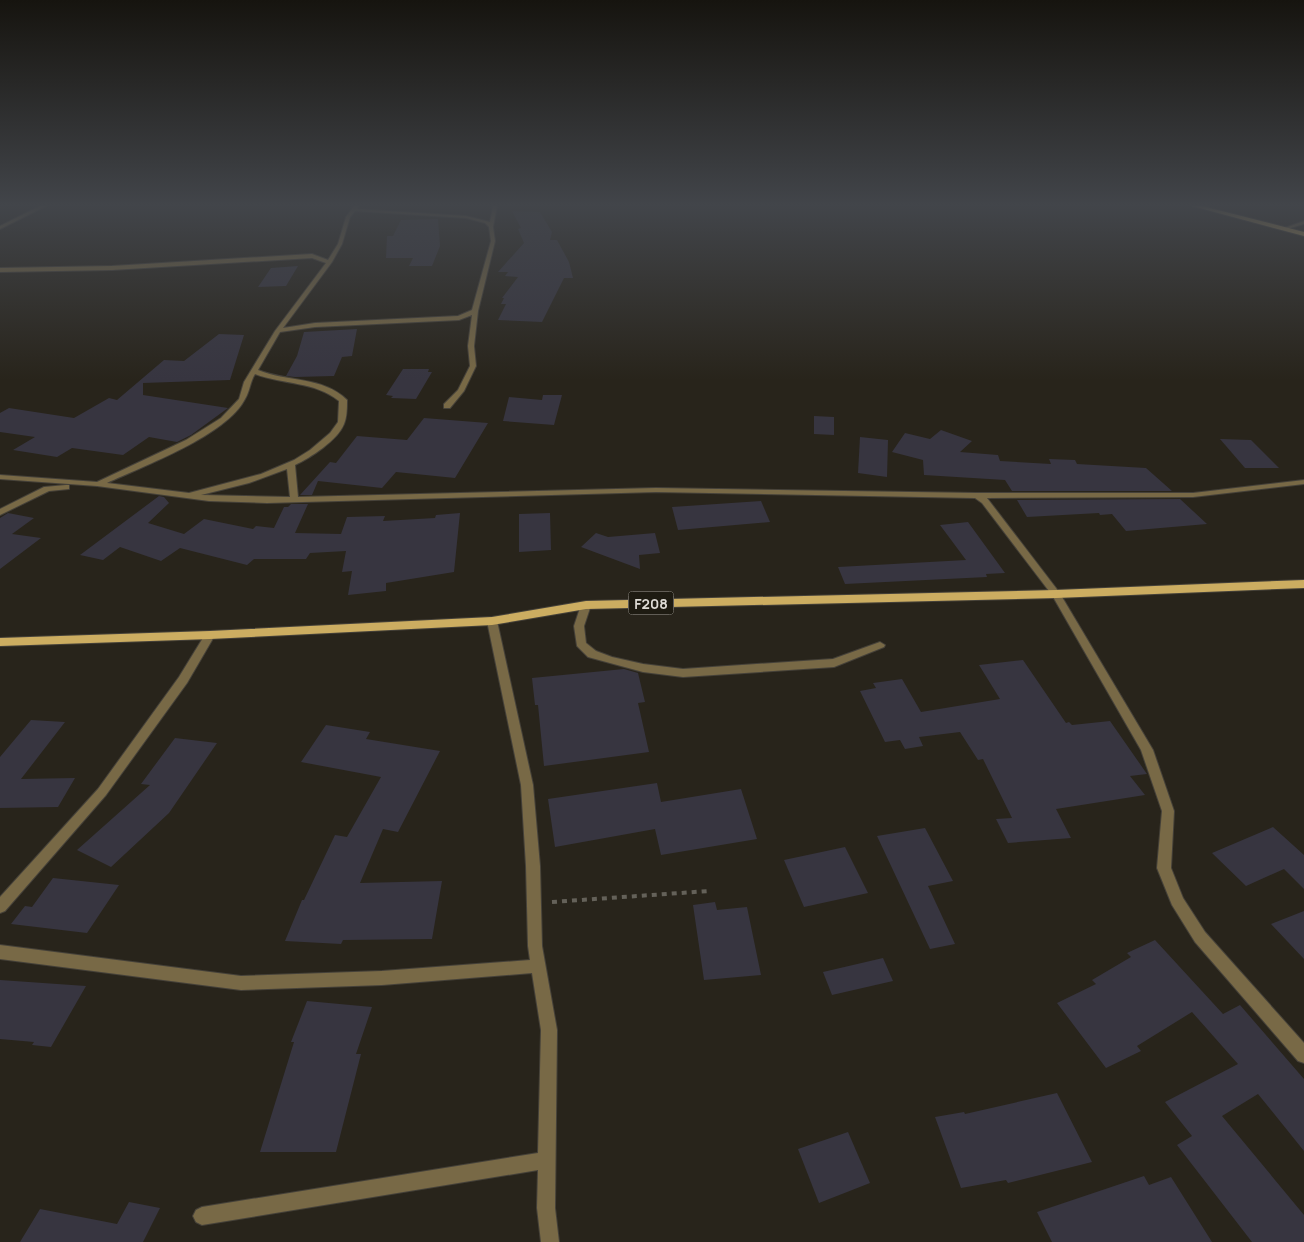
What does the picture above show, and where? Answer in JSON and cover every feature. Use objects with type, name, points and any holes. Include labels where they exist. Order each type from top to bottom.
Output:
[{"type":"main road","name":"F208","points":[[0,642],[210,635],[492,621],[586,605],[1056,594],[1304,584]]},
{"type":"street","points":[[0,270],[101,269],[166,264]]},
{"type":"street","points":[[0,512],[47,489],[97,484],[189,442],[224,420],[242,399],[246,382],[278,331],[328,264]]},
{"type":"street","points":[[447,406],[461,391],[473,366],[471,346],[475,311],[488,264]]},
{"type":"street","points":[[278,331],[315,325],[459,318],[475,311]]},
{"type":"street","points":[[289,317],[315,325]]},
{"type":"street","points":[[187,495],[262,477],[291,465],[318,448],[338,430],[344,413],[343,400],[327,389],[308,383],[267,377],[254,371]]},
{"type":"street","points":[[291,465],[294,500]]},
{"type":"street","points":[[0,477],[97,484],[209,498],[294,500],[656,490],[977,496],[1193,495],[1304,482]]},
{"type":"street","points":[[977,496],[985,502],[1056,594],[1147,750],[1168,812],[1164,868],[1177,901],[1200,937],[1304,1055]]},
{"type":"street","points":[[586,605],[580,626],[581,644],[592,654],[643,668],[683,673],[834,663],[880,645]]},
{"type":"street","points":[[492,621],[528,785],[535,946],[549,1030],[546,1208],[550,1242]]},
{"type":"street","points":[[0,907],[102,792],[183,680],[210,635]]},
{"type":"street","points":[[0,952],[241,983],[382,978],[538,966]]},
{"type":"street","points":[[202,1216],[548,1160]]},
{"type":"path","points":[[534,903],[709,892]]},
{"type":"building","points":[[410,264],[433,264],[432,266],[409,266]]},
{"type":"building","points":[[505,264],[569,264],[573,278],[564,278],[542,322],[498,320],[506,304],[501,304],[504,298],[502,298],[518,277],[505,276],[508,272],[498,272]]},
{"type":"building","points":[[298,266],[286,286],[258,287],[271,268]]},
{"type":"building","points":[[357,329],[352,356],[342,357],[334,376],[286,376],[297,356],[304,332]]},
{"type":"building","points":[[219,334],[244,335],[230,380],[143,383],[143,395],[228,408],[191,435],[177,442],[149,437],[123,455],[72,448],[57,457],[13,450],[35,437],[0,432],[0,413],[9,408],[74,418],[109,398],[117,400],[164,360],[184,361]]},
{"type":"building","points":[[403,369],[429,369],[428,372],[432,372],[416,399],[391,398],[393,396],[386,395]]},
{"type":"building","points":[[543,395],[562,395],[554,425],[503,421],[509,397],[542,400]]},
{"type":"building","points":[[814,416],[834,417],[834,435],[814,434]]},
{"type":"building","points":[[424,418],[488,423],[455,478],[396,472],[382,488],[318,481],[312,495],[300,495],[330,462],[336,463],[357,436],[407,440]]},
{"type":"building","points":[[941,430],[972,441],[960,452],[998,455],[1000,461],[1051,464],[1049,459],[1075,460],[1077,464],[1146,468],[1172,491],[1012,491],[1005,480],[924,475],[923,460],[892,452],[905,433],[930,439]]},
{"type":"building","points":[[860,437],[888,440],[887,477],[858,473]]},
{"type":"building","points":[[1220,439],[1251,440],[1279,468],[1245,468]]},
{"type":"building","points":[[159,496],[164,497],[169,503],[148,523],[184,534],[204,519],[253,529],[256,526],[274,528],[284,507],[288,507],[291,504],[308,504],[295,533],[341,534],[347,517],[385,516],[383,521],[435,518],[436,515],[460,513],[454,572],[386,583],[386,591],[348,595],[352,571],[342,572],[346,551],[310,553],[306,559],[254,559],[247,565],[180,548],[161,561],[120,547],[103,560],[80,555]]},
{"type":"building","points":[[1180,499],[1207,524],[1126,531],[1112,514],[1027,517],[1017,500]]},
{"type":"building","points":[[761,501],[770,522],[678,530],[672,507]]},
{"type":"building","points":[[8,513],[34,518],[12,534],[41,538],[0,569],[0,518]]},
{"type":"building","points":[[550,513],[551,550],[519,552],[519,514]]},
{"type":"building","points":[[968,522],[1005,573],[986,574],[987,577],[845,584],[838,567],[966,560],[940,525]]},
{"type":"building","points":[[596,533],[608,537],[655,533],[660,553],[639,555],[640,569],[581,547]]},
{"type":"building","points":[[1023,660],[1066,723],[1069,722],[1072,725],[1110,721],[1147,774],[1130,776],[1145,795],[1056,809],[1071,838],[1008,843],[996,819],[1012,818],[983,759],[978,760],[960,732],[919,737],[923,746],[905,749],[900,740],[885,742],[860,691],[876,688],[873,683],[902,679],[921,712],[1000,699],[979,665]]},
{"type":"building","points":[[624,669],[638,673],[645,702],[638,703],[649,752],[544,766],[538,705],[535,705],[532,678]]},
{"type":"building","points":[[31,720],[65,722],[21,779],[75,778],[58,807],[0,808],[0,757]]},
{"type":"building","points":[[326,725],[370,732],[366,739],[440,751],[398,832],[383,829],[360,883],[442,881],[432,939],[343,940],[341,944],[285,941],[302,900],[304,900],[335,835],[347,837],[381,777],[301,762]]},
{"type":"building","points":[[175,738],[217,743],[169,813],[111,867],[77,850],[150,785],[141,784]]},
{"type":"building","points":[[657,783],[661,802],[741,789],[757,839],[661,855],[655,829],[555,847],[548,799]]},
{"type":"building","points":[[1273,827],[1304,855],[1304,889],[1284,869],[1246,886],[1212,853]]},
{"type":"building","points":[[925,828],[953,881],[928,886],[955,944],[930,949],[877,836]]},
{"type":"building","points":[[845,847],[868,893],[804,907],[784,860]]},
{"type":"building","points":[[53,878],[119,885],[87,933],[11,924],[25,906],[32,907]]},
{"type":"building","points":[[715,902],[717,910],[747,907],[761,975],[704,980],[693,905]]},
{"type":"building","points":[[1304,911],[1304,959],[1271,924]]},
{"type":"building","points":[[1155,940],[1223,1014],[1240,1005],[1304,1079],[1304,1151],[1258,1094],[1222,1116],[1304,1215],[1304,1242],[1252,1242],[1177,1145],[1192,1136],[1165,1102],[1238,1064],[1192,1012],[1137,1046],[1141,1051],[1106,1068],[1057,1003],[1096,984],[1092,980],[1131,957],[1127,953]]},
{"type":"building","points":[[883,958],[893,981],[832,995],[823,972]]},
{"type":"building","points":[[0,980],[86,986],[51,1047],[32,1045],[34,1042],[0,1039]]},
{"type":"building","points":[[307,1001],[372,1007],[356,1054],[361,1054],[336,1152],[260,1152],[294,1042],[291,1042]]},
{"type":"building","points":[[1057,1093],[1092,1162],[1008,1183],[1006,1180],[961,1188],[935,1117],[964,1112],[965,1114]]},
{"type":"building","points":[[848,1132],[870,1183],[819,1203],[798,1149]]},
{"type":"building","points":[[1144,1176],[1149,1185],[1171,1177],[1212,1242],[1052,1242],[1037,1212]]},
{"type":"building","points":[[129,1202],[160,1208],[143,1242],[20,1242],[40,1209],[117,1224]]}]
